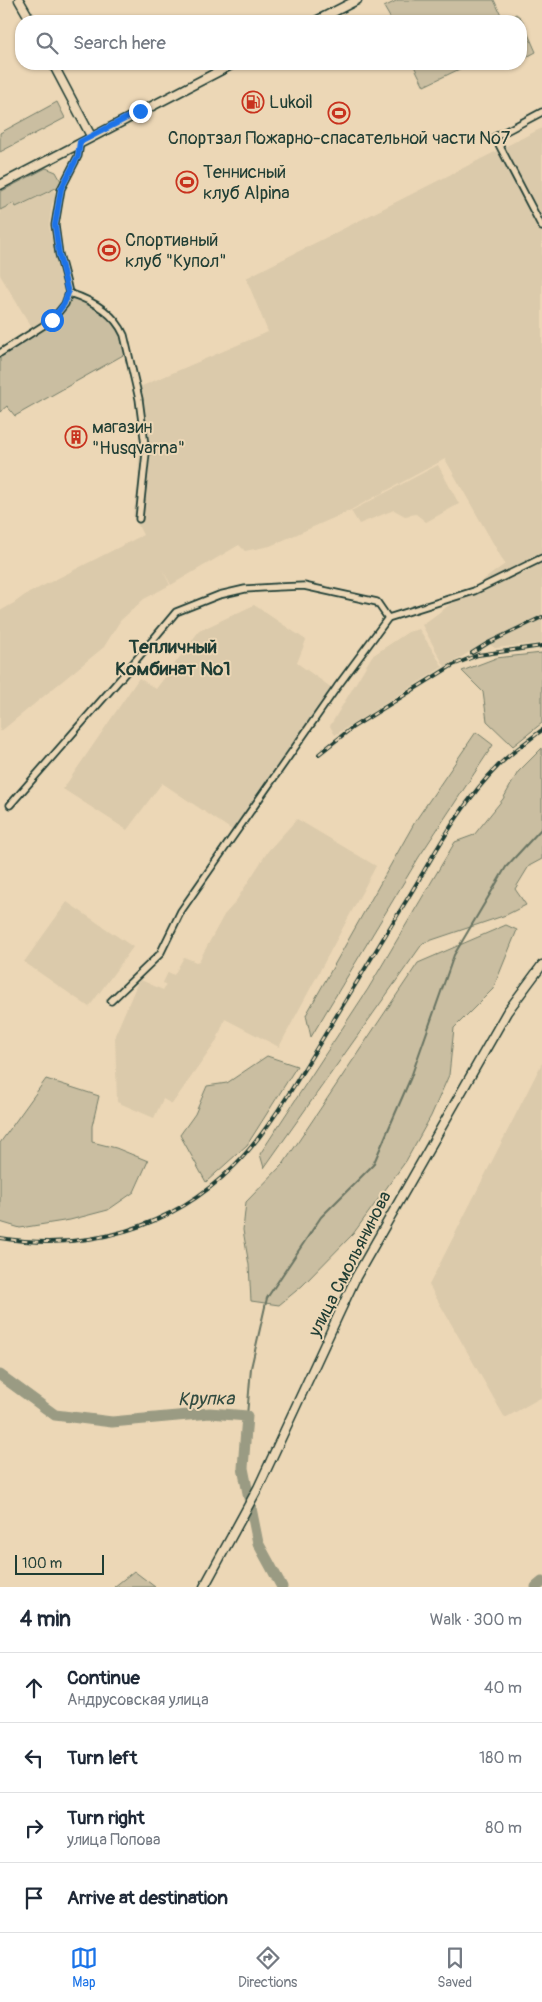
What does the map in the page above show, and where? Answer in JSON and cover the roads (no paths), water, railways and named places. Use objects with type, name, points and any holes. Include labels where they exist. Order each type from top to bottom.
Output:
[{"type":"street","points":[[20,0],[28,15]]},
{"type":"street","points":[[328,15],[357,0]]},
{"type":"street","points":[[56,70],[91,136]]},
{"type":"street","points":[[0,185],[221,70]]},
{"type":"street","points":[[542,112],[495,137],[542,227]]},
{"type":"street","points":[[0,352],[52,320],[64,304],[68,293],[59,254],[55,225],[61,189],[78,156],[80,142]]},
{"type":"street","points":[[68,293],[84,298],[103,310],[120,325],[124,335],[139,399],[146,452],[139,520]]},
{"type":"street","points":[[111,1001],[160,954],[181,911],[337,687],[388,618],[474,591],[542,558]]},
{"type":"street","points":[[10,805],[122,678],[176,612],[219,595],[245,589],[304,586],[377,602],[388,618]]},
{"type":"street","name":"улица Смольянинова","points":[[204,1587],[258,1488],[356,1277],[507,1012],[542,966]]},
{"type":"waterway","points":[[247,1416],[251,1368],[267,1298],[321,1217],[373,1165],[411,1077],[454,955],[506,867],[542,828]]},
{"type":"waterway","name":"Крупка","points":[[0,1375],[55,1415],[112,1422],[210,1413],[247,1416],[243,1468],[258,1543],[282,1587]]},
{"type":"waterway","name":"Крупка","points":[[536,1587],[542,1582]]},
{"type":"railway","points":[[472,653],[488,643],[542,617]]},
{"type":"railway","points":[[319,754],[353,727],[453,665],[478,655],[542,646]]},
{"type":"railway","points":[[0,1238],[32,1242],[64,1242],[126,1231],[155,1220],[183,1206],[209,1188],[234,1166],[266,1128],[285,1099],[471,797],[499,765],[542,730]]},
{"type":"place","name":"Lukoil","points":[[253,102]]},
{"type":"place","name":"Спортзал Пожарно-спасательной части №7","points":[[339,113]]},
{"type":"place","name":"Теннисный клуб Alpina","points":[[187,182]]},
{"type":"place","name":"Спортивный клуб \"Купол\"","points":[[109,250]]},
{"type":"place","name":"магазин \"Husqvarna\"","points":[[76,437]]},
{"type":"district","name":"Тепличный Комбинат №1","points":[[173,658]]}]
